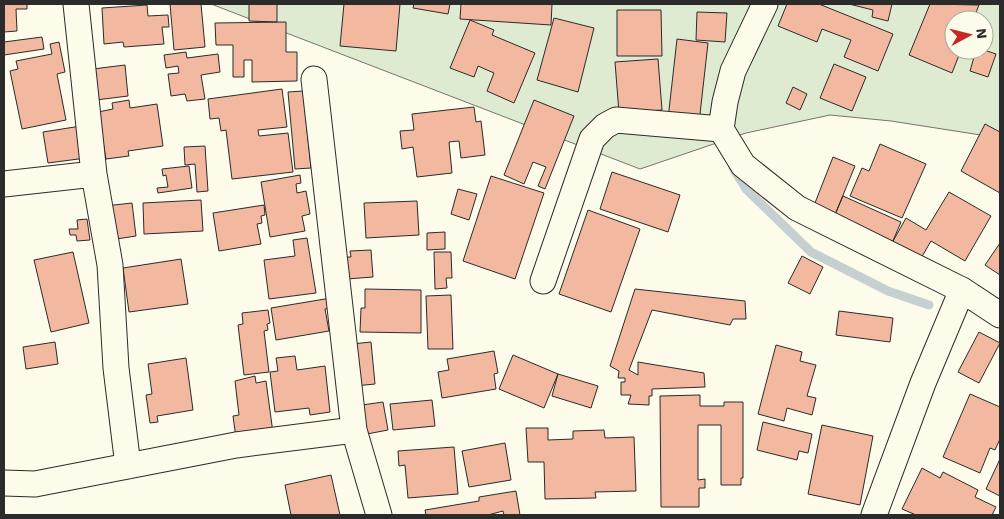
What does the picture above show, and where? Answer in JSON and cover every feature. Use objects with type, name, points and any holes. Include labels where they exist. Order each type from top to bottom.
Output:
[{"type":"street","points":[[76,4],[94,174],[110,265],[116,368],[128,466]]},
{"type":"street","points":[[765,4],[733,71],[725,102],[721,129],[742,165],[797,208],[962,290],[1000,315]]},
{"type":"street","points":[[314,79],[354,430],[379,515]]},
{"type":"street","points":[[543,281],[592,139],[605,126],[616,120],[721,129]]},
{"type":"street","points":[[4,184],[94,174]]},
{"type":"street","points":[[874,515],[923,383],[962,290]]},
{"type":"street","points":[[4,483],[35,484],[236,445],[354,430]]},
{"type":"green space","points":[[211,4],[1000,4],[1000,138],[891,121],[830,115],[746,133],[640,169]]},
{"type":"building","points":[[4,4],[27,4],[27,9],[16,9],[17,31],[4,32]]},
{"type":"building","points":[[170,4],[201,4],[205,47],[174,50]]},
{"type":"building","points":[[249,4],[277,4],[277,22],[249,21]]},
{"type":"building","points":[[344,4],[400,4],[396,51],[340,46]]},
{"type":"building","points":[[414,4],[450,4],[448,14],[413,8]]},
{"type":"building","points":[[461,4],[552,4],[551,25],[460,19]]},
{"type":"building","points":[[787,4],[819,4],[893,34],[878,71],[844,57],[851,40],[822,29],[817,42],[778,26]]},
{"type":"building","points":[[849,4],[892,4],[888,21],[872,17],[873,10]]},
{"type":"building","points":[[930,4],[979,5],[977,10],[944,10],[944,60],[957,60],[952,73],[909,55]]},
{"type":"building","points":[[147,5],[148,16],[168,15],[169,27],[162,27],[164,44],[124,47],[123,42],[104,44],[102,8]]},
{"type":"building","points":[[617,10],[661,10],[662,56],[617,56]]},
{"type":"building","points":[[697,12],[727,13],[725,42],[696,40]]},
{"type":"building","points":[[554,18],[594,28],[578,92],[537,80]]},
{"type":"building","points":[[470,20],[494,30],[492,35],[535,53],[514,103],[487,91],[494,73],[478,66],[474,77],[450,68]]},
{"type":"building","points":[[286,22],[286,52],[297,52],[297,81],[252,82],[252,60],[244,60],[244,77],[233,77],[233,45],[216,45],[215,23]]},
{"type":"building","points":[[42,37],[44,49],[4,55],[4,42]]},
{"type":"building","points":[[677,39],[708,43],[699,123],[668,119]]},
{"type":"building","points":[[59,42],[65,72],[57,74],[66,120],[22,129],[10,71],[18,69],[16,61],[52,54],[50,44]]},
{"type":"building","points":[[186,52],[187,58],[218,54],[220,72],[201,75],[205,99],[187,101],[185,94],[171,96],[168,74],[179,73],[178,66],[166,68],[164,55]]},
{"type":"building","points":[[658,59],[662,110],[619,113],[615,62]]},
{"type":"building","points":[[973,60],[994,60],[988,77],[970,71]]},
{"type":"building","points":[[834,64],[866,77],[852,111],[820,98]]},
{"type":"building","points":[[125,65],[128,96],[88,101],[85,70]]},
{"type":"building","points":[[793,87],[807,94],[800,110],[786,103]]},
{"type":"building","points":[[282,89],[287,127],[258,130],[259,136],[288,133],[293,172],[232,179],[226,130],[221,131],[219,118],[210,119],[208,99]]},
{"type":"building","points":[[303,91],[311,168],[295,169],[288,92]]},
{"type":"building","points":[[129,100],[130,108],[157,104],[163,146],[128,151],[129,156],[106,159],[98,112],[113,109],[112,103]]},
{"type":"building","points":[[534,100],[574,116],[545,189],[538,186],[546,167],[533,162],[524,184],[504,175]]},
{"type":"building","points":[[474,107],[476,122],[481,121],[485,155],[461,158],[459,141],[449,142],[452,173],[417,177],[413,147],[402,149],[400,131],[414,130],[412,114]]},
{"type":"building","points":[[985,124],[1000,132],[1000,193],[961,171]]},
{"type":"building","points":[[81,126],[86,158],[48,163],[43,132]]},
{"type":"building","points":[[880,144],[926,164],[902,218],[850,196],[862,168],[869,171]]},
{"type":"building","points":[[205,146],[208,191],[197,192],[195,164],[185,165],[184,147]]},
{"type":"building","points":[[833,157],[855,166],[834,217],[813,208]]},
{"type":"building","points":[[189,166],[192,188],[158,193],[157,188],[168,187],[166,175],[163,176],[162,169]]},
{"type":"building","points":[[612,172],[680,195],[668,232],[600,209]]},
{"type":"building","points":[[300,175],[301,183],[296,184],[297,193],[306,191],[310,214],[302,216],[305,231],[270,237],[261,182]]},
{"type":"building","points":[[491,176],[544,193],[515,279],[463,261]]},
{"type":"building","points":[[458,189],[477,194],[469,220],[451,214]]},
{"type":"building","points":[[949,192],[991,216],[965,261],[931,241],[920,260],[892,243],[906,218],[926,230]]},
{"type":"building","points":[[843,196],[901,222],[892,243],[834,217]]},
{"type":"building","points":[[201,200],[203,231],[144,234],[143,203]]},
{"type":"building","points":[[417,201],[419,235],[366,238],[364,203]]},
{"type":"building","points":[[132,203],[136,236],[110,240],[105,206]]},
{"type":"building","points":[[264,205],[265,215],[261,216],[262,223],[257,224],[261,244],[219,251],[213,213]]},
{"type":"building","points":[[588,210],[640,229],[611,312],[559,294]]},
{"type":"building","points":[[87,219],[90,240],[77,241],[76,235],[70,235],[69,229],[78,229],[77,220]]},
{"type":"building","points":[[445,232],[445,249],[427,250],[427,233]]},
{"type":"building","points":[[307,238],[316,293],[269,299],[264,260],[295,256],[293,240]]},
{"type":"building","points":[[1000,243],[1000,275],[985,265]]},
{"type":"building","points":[[371,250],[373,277],[347,279],[346,257],[351,257],[350,251]]},
{"type":"building","points":[[73,252],[89,323],[51,332],[34,260]]},
{"type":"building","points":[[434,252],[451,252],[452,278],[446,278],[447,288],[435,289]]},
{"type":"building","points":[[802,256],[823,267],[810,294],[788,283]]},
{"type":"building","points":[[181,259],[188,304],[129,312],[123,268]]},
{"type":"building","points":[[365,289],[421,290],[421,333],[360,332],[361,308],[365,308]]},
{"type":"building","points":[[635,289],[745,301],[746,319],[733,319],[730,325],[652,310],[629,370],[638,375],[638,362],[704,373],[705,387],[652,389],[652,396],[649,396],[649,405],[628,404],[631,395],[621,395],[621,382],[625,382],[625,378],[618,378],[619,371],[610,366]]},
{"type":"building","points":[[451,295],[453,349],[428,349],[426,296]]},
{"type":"building","points":[[331,298],[332,308],[325,309],[329,331],[276,340],[271,308]]},
{"type":"building","points":[[268,310],[270,323],[267,324],[268,330],[264,331],[269,372],[244,375],[238,325],[243,324],[242,313]]},
{"type":"building","points":[[839,311],[893,318],[890,342],[836,335]]},
{"type":"building","points":[[979,332],[1000,343],[979,383],[958,372]]},
{"type":"building","points":[[55,342],[58,364],[26,369],[23,347]]},
{"type":"building","points":[[371,342],[375,384],[355,386],[352,344]]},
{"type":"building","points":[[776,345],[802,352],[800,361],[816,365],[807,396],[816,398],[812,415],[787,408],[784,421],[758,414]]},
{"type":"building","points":[[494,351],[498,373],[494,374],[496,389],[442,398],[438,372],[449,370],[447,359]]},
{"type":"building","points":[[513,355],[558,374],[544,408],[499,389]]},
{"type":"building","points":[[295,356],[297,370],[325,366],[330,412],[310,415],[309,408],[275,412],[270,372],[278,371],[276,358]]},
{"type":"building","points":[[186,358],[193,410],[157,416],[158,422],[150,423],[146,395],[152,394],[148,364]]},
{"type":"building","points":[[558,374],[598,386],[591,408],[552,396]]},
{"type":"building","points":[[255,376],[256,383],[266,381],[273,433],[236,438],[233,416],[239,415],[235,381]]},
{"type":"building","points":[[970,394],[1000,407],[1000,439],[995,450],[990,448],[980,473],[943,457]]},
{"type":"building","points":[[700,395],[700,406],[724,406],[724,402],[743,402],[743,478],[741,478],[741,485],[721,485],[721,425],[698,425],[698,480],[705,479],[705,488],[699,488],[699,507],[661,507],[660,396]]},
{"type":"building","points":[[432,400],[435,426],[393,430],[390,404]]},
{"type":"building","points":[[383,402],[388,430],[367,434],[362,405]]},
{"type":"building","points":[[763,422],[812,434],[808,453],[799,451],[797,460],[757,450]]},
{"type":"building","points":[[822,425],[873,436],[860,505],[808,494]]},
{"type":"building","points":[[526,428],[548,428],[548,440],[573,439],[573,431],[604,430],[605,438],[634,437],[636,491],[595,492],[596,498],[545,499],[544,462],[528,462]]},
{"type":"building","points":[[505,443],[511,480],[469,487],[462,451]]},
{"type":"building","points":[[454,447],[458,494],[408,498],[405,465],[399,466],[398,451]]},
{"type":"building","points":[[1000,459],[1000,496],[986,489]]},
{"type":"building","points":[[922,468],[940,478],[943,472],[978,490],[975,497],[996,507],[992,515],[916,515],[902,509]]},
{"type":"building","points":[[331,475],[340,515],[291,515],[285,485]]},
{"type":"building","points":[[516,491],[520,515],[504,515],[503,511],[488,515],[426,515],[425,510],[479,501],[479,497]]},
{"type":"waterway","points":[[733,168],[746,189],[811,252],[888,291],[929,305]]}]
